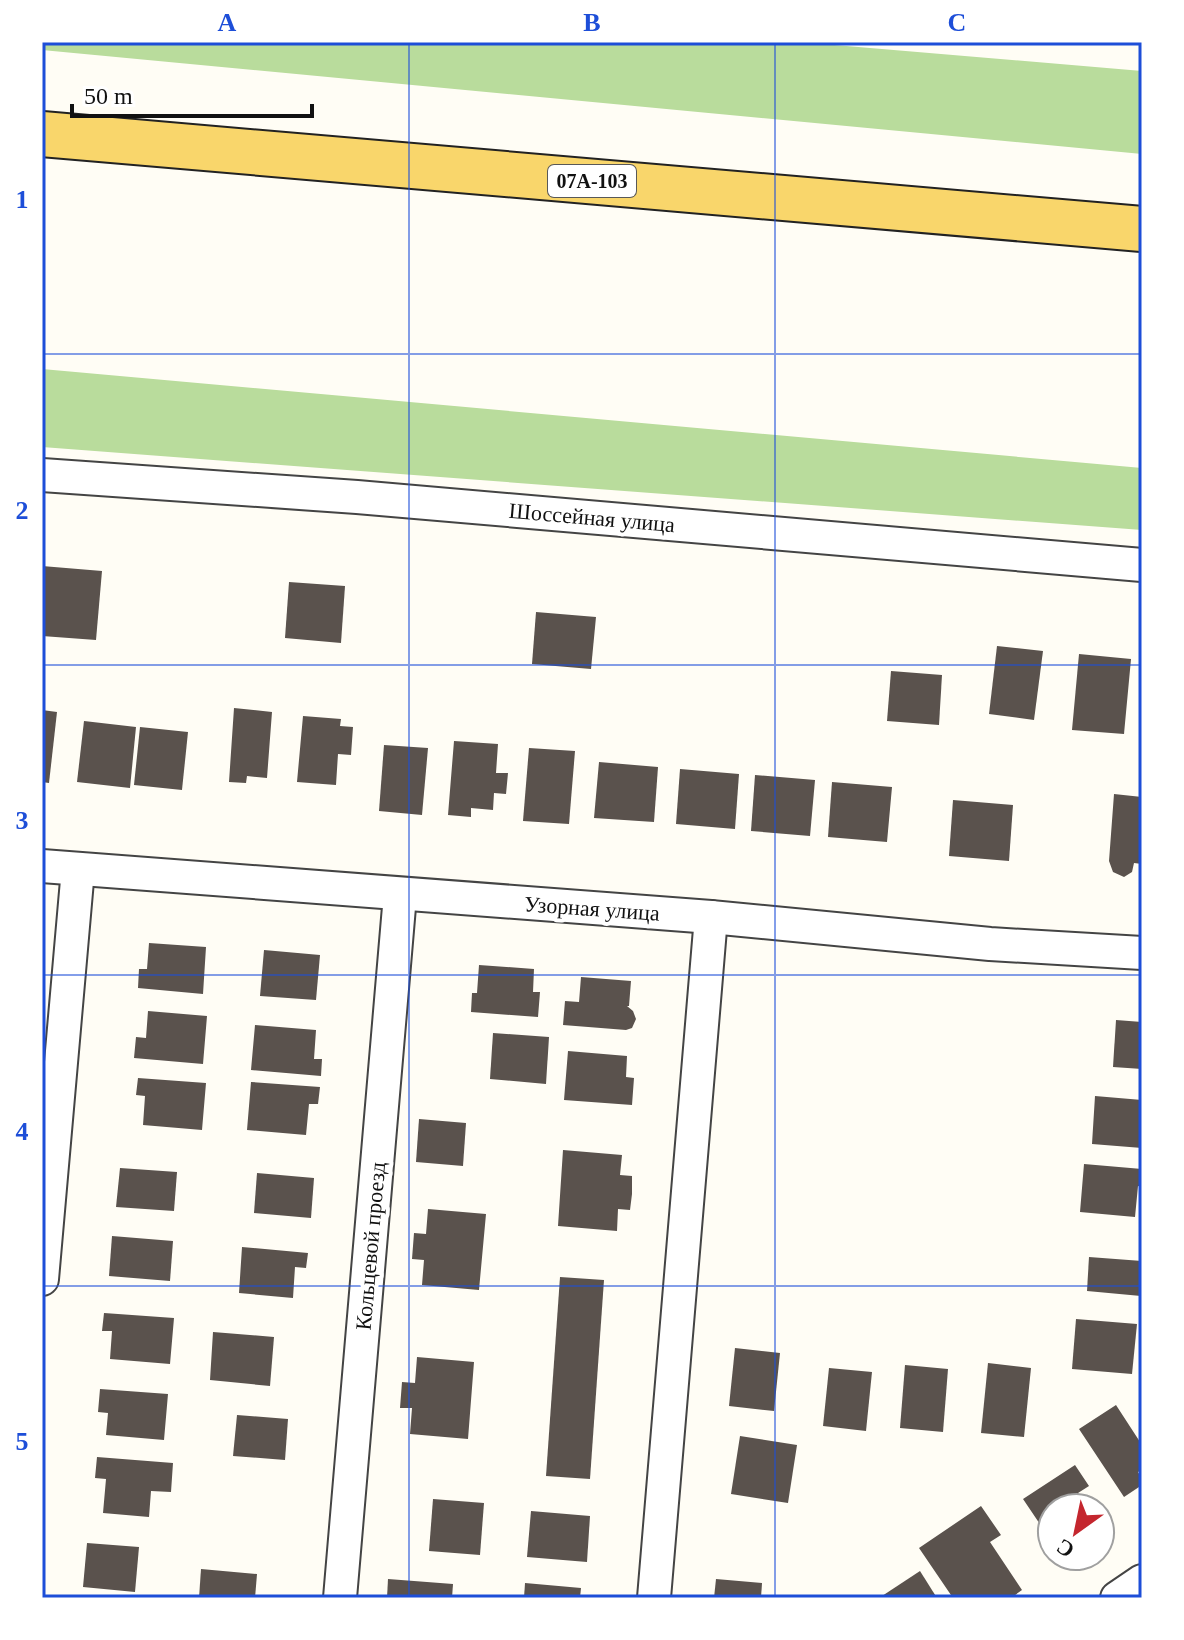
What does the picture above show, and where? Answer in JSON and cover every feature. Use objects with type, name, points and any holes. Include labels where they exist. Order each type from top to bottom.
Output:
[{"type":"main road","name":"07А-103","points":[[42,134],[1142,229]]},
{"type":"street","name":"Шоссейная улица","points":[[42,475],[357,497],[1142,565]]},
{"type":"street","name":"Узорная улица","points":[[42,866],[711,917],[990,944],[1142,953]]},
{"type":"street","points":[[42,1279],[78,869]]},
{"type":"street","name":"Кольцевой проезд","points":[[340,1598],[400,895]]},
{"type":"street","points":[[654,1598],[711,917]]},
{"type":"street","points":[[1117,1598],[1142,1581]]},
{"type":"green space","points":[[42,42],[799,42],[1142,71],[1142,154],[42,50]]},
{"type":"green space","points":[[42,369],[1142,468],[1142,530],[42,447]]},
{"type":"building","points":[[42,566],[102,571],[96,640],[42,636]]},
{"type":"building","points":[[289,582],[345,586],[341,643],[285,638]]},
{"type":"building","points":[[536,612],[596,617],[591,669],[532,664]]},
{"type":"building","points":[[997,646],[1043,651],[1034,720],[989,714]]},
{"type":"building","points":[[1079,654],[1131,659],[1124,734],[1072,730]]},
{"type":"building","points":[[891,671],[942,675],[939,725],[887,721]]},
{"type":"building","points":[[234,708],[272,712],[267,778],[247,776],[246,783],[229,782]]},
{"type":"building","points":[[42,710],[57,712],[49,783],[42,782]]},
{"type":"building","points":[[303,716],[341,719],[340,726],[353,727],[351,755],[338,754],[336,785],[297,782]]},
{"type":"building","points":[[84,721],[136,727],[130,788],[77,782]]},
{"type":"building","points":[[140,727],[188,732],[182,790],[134,785]]},
{"type":"building","points":[[454,741],[498,744],[496,773],[508,773],[506,794],[494,793],[493,810],[471,808],[471,817],[448,815]]},
{"type":"building","points":[[384,745],[428,748],[422,815],[379,811]]},
{"type":"building","points":[[529,748],[575,751],[569,824],[523,821]]},
{"type":"building","points":[[599,762],[658,767],[654,822],[594,818]]},
{"type":"building","points":[[680,769],[739,774],[735,829],[676,824]]},
{"type":"building","points":[[755,775],[815,780],[810,836],[751,831]]},
{"type":"building","points":[[832,782],[892,787],[887,842],[828,837]]},
{"type":"building","points":[[1114,794],[1142,797],[1142,864],[1134,863],[1132,872],[1124,877],[1113,872],[1109,861]]},
{"type":"building","points":[[953,800],[1013,805],[1009,861],[949,856]]},
{"type":"building","points":[[149,943],[206,947],[203,994],[138,988],[139,969],[147,969]]},
{"type":"building","points":[[264,950],[320,955],[316,1000],[260,996]]},
{"type":"building","points":[[479,965],[534,969],[533,992],[540,992],[538,1017],[471,1012],[472,993],[477,993]]},
{"type":"building","points":[[581,977],[631,981],[627,1006],[636,1019],[632,1028],[563,1025],[565,1001],[579,1002]]},
{"type":"building","points":[[148,1011],[207,1016],[203,1064],[134,1058],[136,1037],[146,1038]]},
{"type":"building","points":[[1116,1020],[1142,1022],[1142,1069],[1113,1067]]},
{"type":"building","points":[[255,1025],[316,1030],[314,1059],[322,1059],[321,1076],[251,1070]]},
{"type":"building","points":[[493,1033],[549,1037],[546,1084],[490,1079]]},
{"type":"building","points":[[568,1051],[627,1056],[626,1077],[634,1078],[632,1105],[564,1100]]},
{"type":"building","points":[[138,1078],[206,1083],[202,1130],[143,1125],[145,1096],[136,1095]]},
{"type":"building","points":[[251,1082],[320,1087],[318,1104],[309,1104],[306,1135],[247,1130]]},
{"type":"building","points":[[1095,1096],[1142,1100],[1142,1148],[1092,1144]]},
{"type":"building","points":[[419,1119],[466,1123],[463,1166],[416,1162]]},
{"type":"building","points":[[563,1150],[622,1155],[620,1175],[632,1176],[632,1194],[630,1210],[618,1209],[617,1231],[558,1226]]},
{"type":"building","points":[[1084,1164],[1142,1169],[1142,1187],[1138,1186],[1135,1217],[1080,1212]]},
{"type":"building","points":[[120,1168],[177,1172],[174,1211],[116,1207]]},
{"type":"building","points":[[257,1173],[314,1178],[311,1218],[254,1213]]},
{"type":"building","points":[[428,1209],[486,1214],[479,1290],[422,1285],[424,1260],[412,1259],[414,1233],[426,1234]]},
{"type":"building","points":[[112,1236],[173,1241],[170,1281],[109,1276]]},
{"type":"building","points":[[242,1247],[308,1253],[306,1268],[295,1267],[293,1298],[239,1293]]},
{"type":"building","points":[[1089,1257],[1142,1261],[1141,1296],[1087,1291]]},
{"type":"building","points":[[560,1277],[604,1280],[590,1479],[546,1476]]},
{"type":"building","points":[[104,1313],[174,1318],[170,1364],[110,1359],[112,1331],[102,1331]]},
{"type":"building","points":[[1076,1319],[1137,1324],[1132,1374],[1072,1369]]},
{"type":"building","points":[[213,1332],[274,1337],[270,1386],[210,1380]]},
{"type":"building","points":[[735,1348],[780,1353],[774,1411],[729,1406]]},
{"type":"building","points":[[417,1357],[474,1362],[468,1439],[410,1434],[412,1408],[400,1408],[402,1382],[415,1383]]},
{"type":"building","points":[[988,1363],[1031,1368],[1024,1437],[981,1433]]},
{"type":"building","points":[[905,1365],[948,1369],[943,1432],[900,1428]]},
{"type":"building","points":[[829,1368],[872,1372],[866,1431],[823,1426]]},
{"type":"building","points":[[100,1389],[168,1394],[164,1440],[106,1435],[108,1413],[98,1412]]},
{"type":"building","points":[[1116,1405],[1142,1445],[1142,1470],[1138,1472],[1142,1485],[1124,1497],[1079,1429]]},
{"type":"building","points":[[237,1415],[288,1419],[285,1460],[233,1456]]},
{"type":"building","points":[[740,1436],[797,1445],[788,1503],[731,1494]]},
{"type":"building","points":[[97,1457],[173,1463],[171,1492],[151,1491],[149,1517],[103,1513],[106,1479],[95,1478]]},
{"type":"building","points":[[1075,1465],[1089,1486],[1080,1492],[1036,1492],[1036,1518],[1023,1499]]},
{"type":"building","points":[[433,1499],[484,1503],[480,1555],[429,1551]]},
{"type":"building","points":[[981,1506],[1001,1535],[990,1542],[1022,1590],[1011,1598],[953,1598],[919,1548]]},
{"type":"building","points":[[531,1511],[590,1516],[587,1562],[527,1557]]},
{"type":"building","points":[[87,1543],[139,1547],[135,1592],[83,1587]]},
{"type":"building","points":[[201,1569],[257,1574],[255,1598],[199,1598]]},
{"type":"building","points":[[920,1571],[937,1598],[879,1598]]},
{"type":"building","points":[[388,1579],[453,1584],[452,1598],[387,1598]]},
{"type":"building","points":[[716,1579],[762,1583],[761,1598],[714,1598]]},
{"type":"building","points":[[525,1583],[581,1588],[580,1598],[524,1598]]}]
